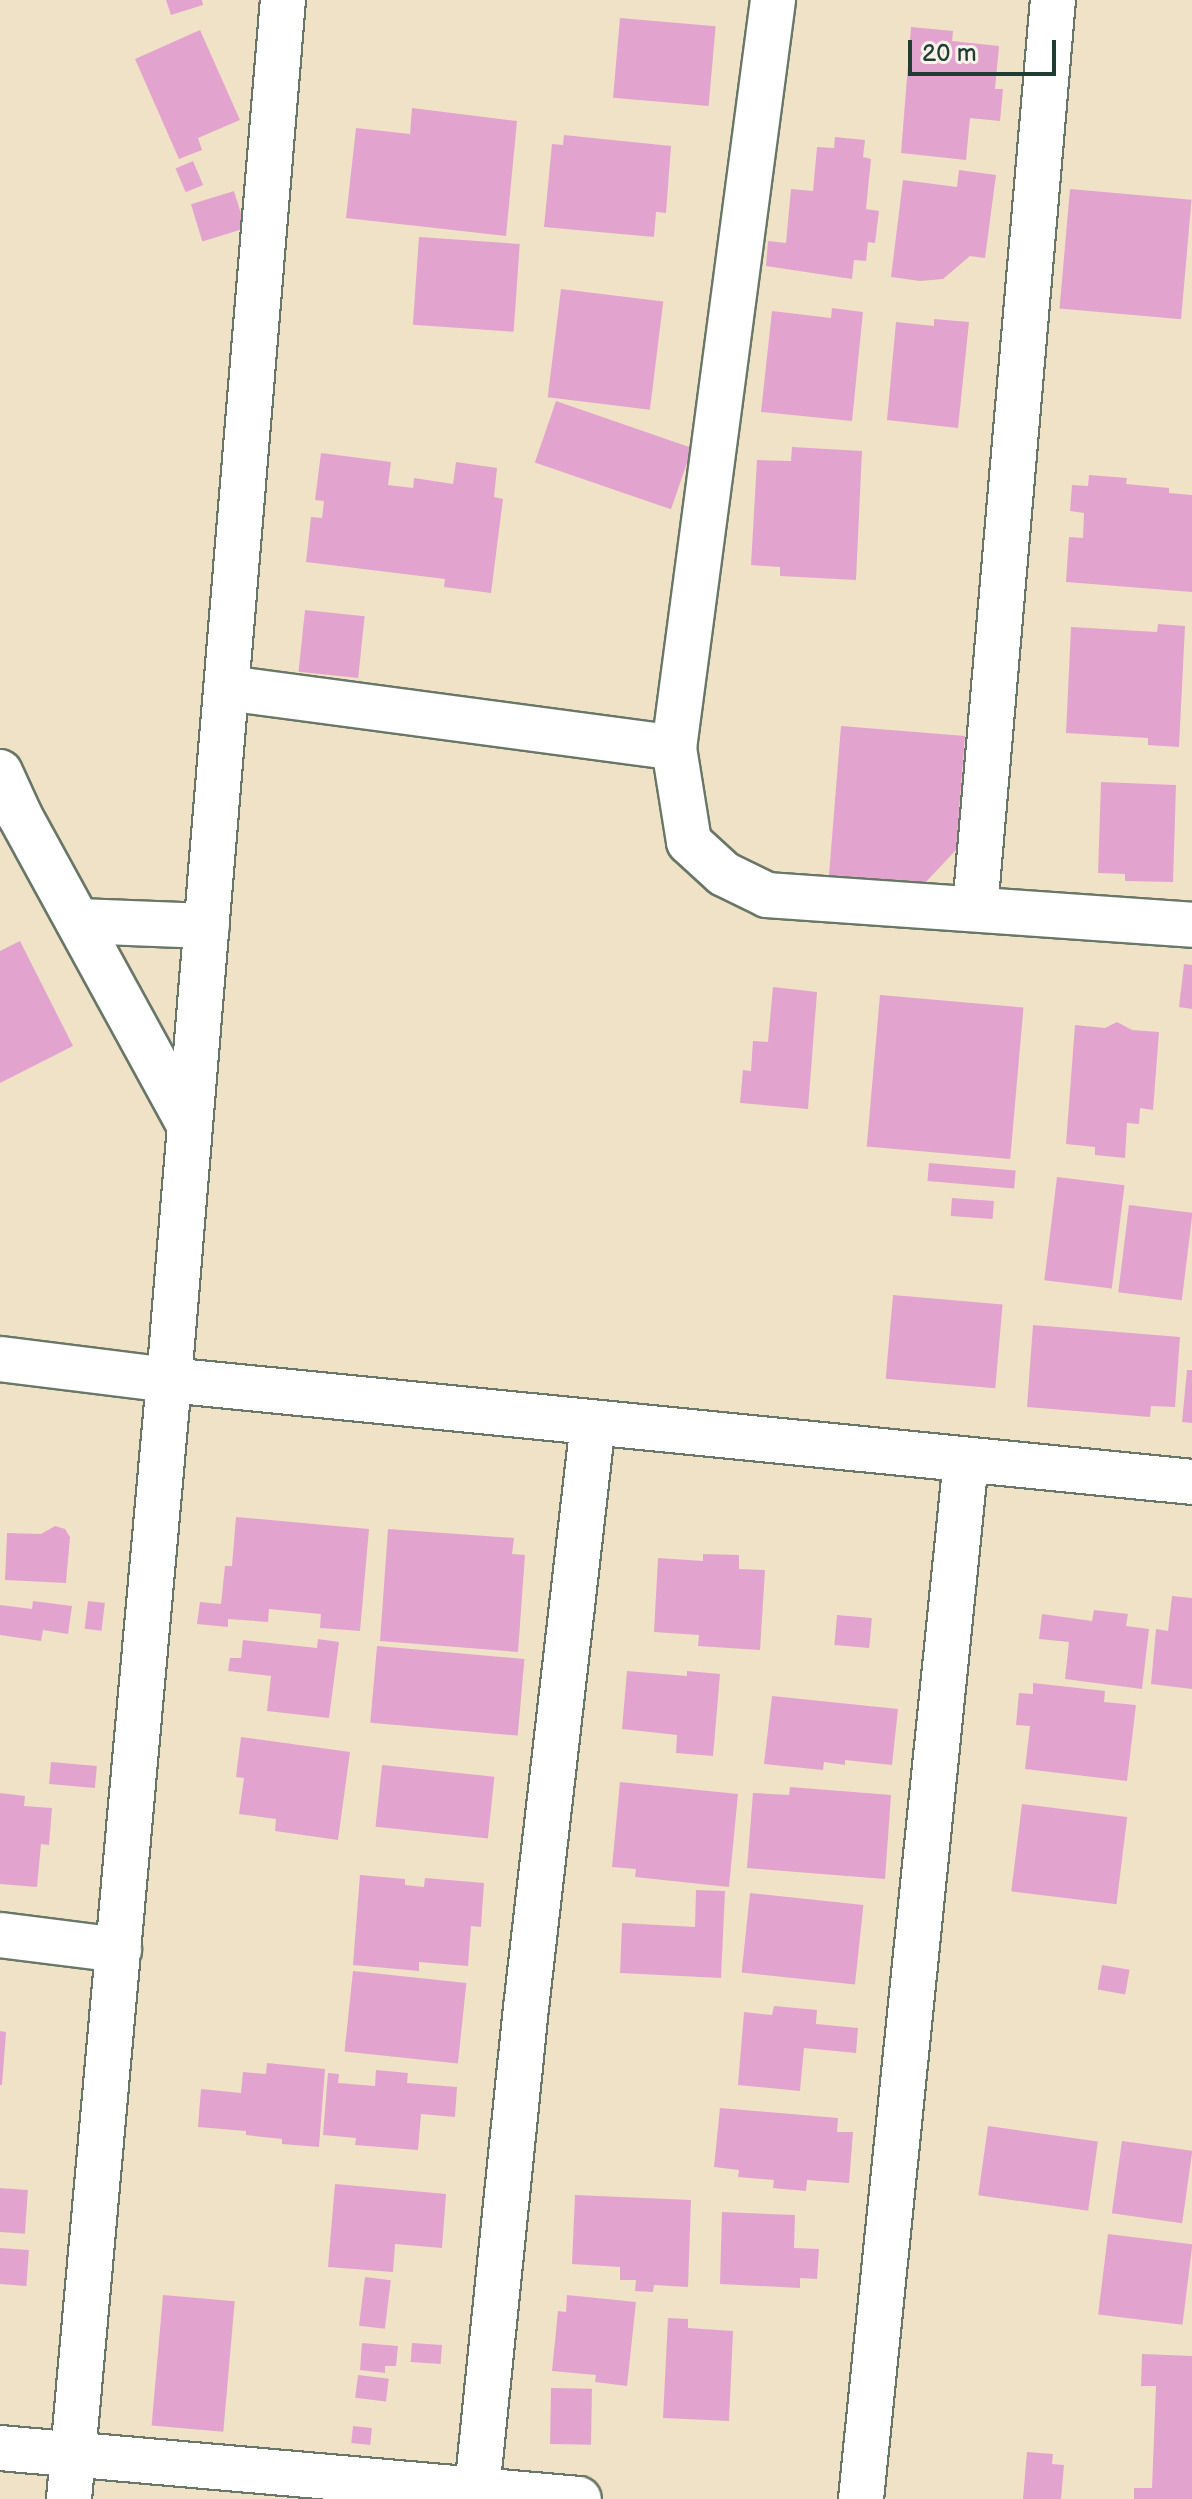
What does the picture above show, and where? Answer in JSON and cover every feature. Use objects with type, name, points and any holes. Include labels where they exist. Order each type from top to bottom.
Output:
[{"type":"street","points":[[69,2499],[169,1380],[283,0]]},
{"type":"street","points":[[773,0],[674,748],[689,842],[724,874],[767,895],[1192,925]]},
{"type":"street","points":[[975,909],[1053,0]]},
{"type":"street","points":[[227,688],[674,748]]},
{"type":"street","points":[[0,772],[190,1126]]},
{"type":"street","points":[[78,921],[207,926]]},
{"type":"street","points":[[0,1359],[169,1380],[1192,1482]]},
{"type":"street","points":[[477,2490],[526,2008],[593,1423]]},
{"type":"street","points":[[861,2499],[966,1460]]},
{"type":"street","points":[[0,1935],[119,1950]]},
{"type":"street","points":[[0,2448],[579,2499]]},
{"type":"building","points":[[166,0],[202,0],[203,5],[171,15]]},
{"type":"building","points":[[620,18],[716,26],[709,106],[613,98]]},
{"type":"building","points":[[911,27],[953,31],[952,41],[999,46],[995,89],[1003,89],[1000,121],[970,118],[966,160],[901,153]]},
{"type":"building","points":[[200,30],[240,120],[198,138],[202,150],[179,159],[135,59]]},
{"type":"building","points":[[412,108],[517,121],[506,236],[346,218],[356,128],[410,134]]},
{"type":"building","points":[[564,135],[671,146],[666,213],[656,212],[654,237],[544,227],[552,144],[563,145]]},
{"type":"building","points":[[835,137],[865,140],[863,157],[871,159],[866,209],[879,211],[875,243],[868,242],[866,261],[854,260],[852,279],[766,266],[768,241],[786,243],[791,189],[813,191],[817,147],[834,148]]},
{"type":"building","points":[[193,161],[203,185],[186,192],[176,168]]},
{"type":"building","points":[[959,170],[996,175],[985,258],[970,256],[943,279],[920,281],[891,277],[903,180],[957,187]]},
{"type":"building","points":[[1070,189],[1192,200],[1181,319],[1060,309]]},
{"type":"building","points":[[234,191],[245,228],[202,241],[191,204]]},
{"type":"building","points":[[419,237],[520,244],[514,332],[413,325]]},
{"type":"building","points":[[561,289],[663,302],[650,410],[548,397]]},
{"type":"building","points":[[832,308],[863,312],[852,421],[761,412],[772,311],[831,318]]},
{"type":"building","points":[[934,319],[969,322],[958,428],[887,420],[896,322],[934,326]]},
{"type":"building","points":[[556,401],[692,448],[671,509],[535,462]]},
{"type":"building","points":[[792,447],[862,451],[856,580],[780,576],[780,567],[751,565],[757,460],[791,461]]},
{"type":"building","points":[[321,453],[391,462],[388,485],[413,488],[414,478],[453,484],[456,462],[497,468],[494,497],[503,499],[491,593],[444,587],[445,579],[306,562],[311,517],[322,518],[324,501],[315,500]]},
{"type":"building","points":[[1089,475],[1127,478],[1126,484],[1169,488],[1169,493],[1192,495],[1192,592],[1066,582],[1069,537],[1083,538],[1084,513],[1070,511],[1072,485],[1088,486]]},
{"type":"building","points":[[305,610],[365,616],[358,678],[299,672]]},
{"type":"building","points":[[1158,624],[1185,626],[1179,747],[1148,745],[1148,738],[1066,733],[1071,627],[1157,632]]},
{"type":"building","points":[[841,726],[965,736],[956,850],[926,882],[829,875]]},
{"type":"building","points":[[1101,782],[1176,785],[1173,882],[1125,881],[1125,874],[1098,873]]},
{"type":"building","points":[[20,941],[73,1046],[0,1083],[0,951]]},
{"type":"building","points":[[1184,964],[1192,965],[1192,1009],[1179,1007]]},
{"type":"building","points":[[773,987],[817,992],[808,1109],[740,1103],[743,1070],[751,1071],[753,1041],[768,1042]]},
{"type":"building","points":[[880,995],[1023,1008],[1010,1159],[867,1146]]},
{"type":"building","points":[[1117,1022],[1132,1030],[1159,1032],[1153,1110],[1140,1108],[1139,1124],[1127,1123],[1125,1158],[1095,1155],[1095,1147],[1066,1144],[1075,1025],[1105,1028]]},
{"type":"building","points":[[929,1163],[1016,1171],[1014,1189],[927,1181]]},
{"type":"building","points":[[1057,1177],[1124,1185],[1112,1289],[1044,1280]]},
{"type":"building","points":[[952,1198],[994,1201],[993,1219],[951,1216]]},
{"type":"building","points":[[1129,1205],[1192,1213],[1182,1300],[1118,1292]]},
{"type":"building","points":[[893,1295],[1003,1305],[995,1388],[886,1379]]},
{"type":"building","points":[[1033,1325],[1180,1337],[1175,1407],[1151,1406],[1150,1417],[1027,1407]]},
{"type":"building","points":[[1187,1370],[1192,1370],[1192,1423],[1182,1422]]},
{"type":"building","points":[[236,1517],[369,1529],[360,1631],[320,1628],[321,1614],[269,1609],[268,1622],[228,1619],[228,1627],[197,1624],[200,1602],[221,1604],[225,1566],[232,1566]]},
{"type":"building","points":[[55,1526],[65,1529],[70,1537],[66,1583],[5,1580],[7,1533],[41,1534]]},
{"type":"building","points":[[388,1529],[514,1538],[512,1554],[525,1555],[518,1652],[380,1641]]},
{"type":"building","points":[[703,1554],[739,1555],[739,1569],[765,1570],[760,1650],[698,1646],[699,1635],[654,1632],[658,1558],[703,1561]]},
{"type":"building","points":[[1172,1596],[1192,1598],[1192,1689],[1151,1684],[1156,1629],[1168,1631]]},
{"type":"building","points":[[33,1601],[72,1606],[68,1634],[43,1630],[41,1641],[0,1635],[0,1605],[32,1609]]},
{"type":"building","points":[[88,1601],[105,1603],[101,1631],[85,1629]]},
{"type":"building","points":[[1094,1610],[1128,1614],[1126,1626],[1149,1629],[1142,1689],[1065,1679],[1069,1642],[1039,1639],[1042,1614],[1092,1621]]},
{"type":"building","points":[[837,1615],[872,1618],[869,1648],[834,1645]]},
{"type":"building","points":[[318,1639],[339,1642],[329,1718],[267,1711],[271,1676],[228,1671],[230,1658],[241,1658],[243,1640],[317,1648]]},
{"type":"building","points":[[377,1646],[524,1659],[518,1736],[370,1723]]},
{"type":"building","points":[[627,1671],[687,1676],[687,1671],[720,1674],[713,1756],[676,1753],[677,1735],[622,1729]]},
{"type":"building","points":[[1033,1683],[1105,1691],[1104,1702],[1136,1705],[1127,1781],[1025,1769],[1030,1726],[1016,1725],[1019,1693],[1033,1694]]},
{"type":"building","points":[[772,1696],[898,1709],[892,1765],[845,1760],[845,1765],[824,1762],[823,1770],[764,1764]]},
{"type":"building","points":[[241,1737],[350,1752],[338,1840],[275,1831],[276,1819],[239,1814],[244,1778],[236,1777]]},
{"type":"building","points":[[51,1762],[97,1766],[95,1788],[49,1784]]},
{"type":"building","points":[[382,1765],[494,1777],[488,1838],[376,1827]]},
{"type":"building","points":[[620,1782],[738,1794],[729,1887],[635,1877],[636,1869],[612,1867]]},
{"type":"building","points":[[790,1787],[891,1795],[885,1879],[747,1868],[753,1793],[789,1795]]},
{"type":"building","points":[[0,1793],[25,1796],[24,1806],[52,1808],[49,1845],[41,1844],[37,1887],[0,1884]]},
{"type":"building","points":[[1022,1804],[1127,1817],[1116,1904],[1011,1891]]},
{"type":"building","points":[[360,1875],[405,1879],[405,1885],[424,1887],[425,1878],[484,1883],[481,1927],[471,1926],[468,1966],[419,1962],[419,1971],[353,1965]]},
{"type":"building","points":[[696,1890],[725,1891],[721,1978],[620,1973],[622,1923],[695,1927]]},
{"type":"building","points":[[750,1893],[863,1905],[855,1984],[742,1973]]},
{"type":"building","points":[[1102,1965],[1130,1970],[1125,1994],[1098,1990]]},
{"type":"building","points":[[353,1971],[466,1983],[458,2063],[345,2052]]},
{"type":"building","points":[[774,2006],[817,2010],[816,2024],[858,2028],[856,2053],[804,2048],[800,2091],[738,2085],[744,2012],[772,2015]]},
{"type":"building","points":[[0,2031],[6,2032],[2,2085],[0,2085]]},
{"type":"building","points":[[267,2063],[325,2069],[319,2147],[282,2144],[282,2139],[246,2135],[246,2131],[198,2127],[201,2089],[241,2093],[243,2072],[266,2074]]},
{"type":"building","points":[[376,2070],[408,2073],[407,2083],[457,2087],[455,2117],[421,2114],[418,2150],[355,2145],[356,2138],[323,2135],[328,2073],[339,2074],[338,2083],[375,2086]]},
{"type":"building","points":[[720,2108],[838,2118],[837,2132],[853,2132],[849,2183],[807,2180],[806,2191],[773,2188],[774,2180],[738,2177],[739,2170],[714,2167]]},
{"type":"building","points":[[988,2126],[1098,2141],[1088,2211],[978,2195]]},
{"type":"building","points":[[1122,2141],[1192,2151],[1182,2223],[1112,2213]]},
{"type":"building","points":[[335,2184],[446,2194],[442,2248],[395,2244],[393,2272],[328,2267]]},
{"type":"building","points":[[0,2188],[28,2190],[25,2234],[0,2232]]},
{"type":"building","points":[[575,2195],[691,2200],[688,2287],[654,2285],[653,2292],[635,2291],[636,2280],[620,2280],[620,2267],[572,2264]]},
{"type":"building","points":[[722,2212],[795,2215],[794,2248],[819,2249],[817,2279],[800,2278],[800,2288],[720,2284]]},
{"type":"building","points":[[1108,2234],[1192,2244],[1182,2325],[1098,2314]]},
{"type":"building","points":[[0,2248],[29,2250],[26,2286],[0,2284]]},
{"type":"building","points":[[365,2277],[391,2280],[385,2329],[359,2326]]},
{"type":"building","points":[[163,2295],[235,2301],[223,2432],[152,2426]]},
{"type":"building","points":[[567,2295],[636,2302],[627,2386],[595,2382],[596,2375],[552,2371],[558,2311],[566,2312]]},
{"type":"building","points":[[668,2318],[688,2319],[688,2328],[733,2331],[729,2421],[663,2418]]},
{"type":"building","points":[[362,2343],[398,2346],[396,2366],[385,2366],[385,2373],[360,2370]]},
{"type":"building","points":[[412,2343],[442,2345],[441,2364],[411,2362]]},
{"type":"building","points":[[1142,2354],[1192,2356],[1192,2499],[1134,2499],[1134,2488],[1152,2488],[1156,2386],[1141,2386]]},
{"type":"building","points":[[358,2375],[389,2379],[386,2402],[355,2398]]},
{"type":"building","points":[[551,2388],[592,2389],[591,2445],[550,2444]]},
{"type":"building","points":[[353,2426],[372,2428],[370,2445],[351,2443]]},
{"type":"building","points":[[1027,2452],[1053,2454],[1052,2464],[1064,2465],[1061,2499],[1023,2499]]}]
